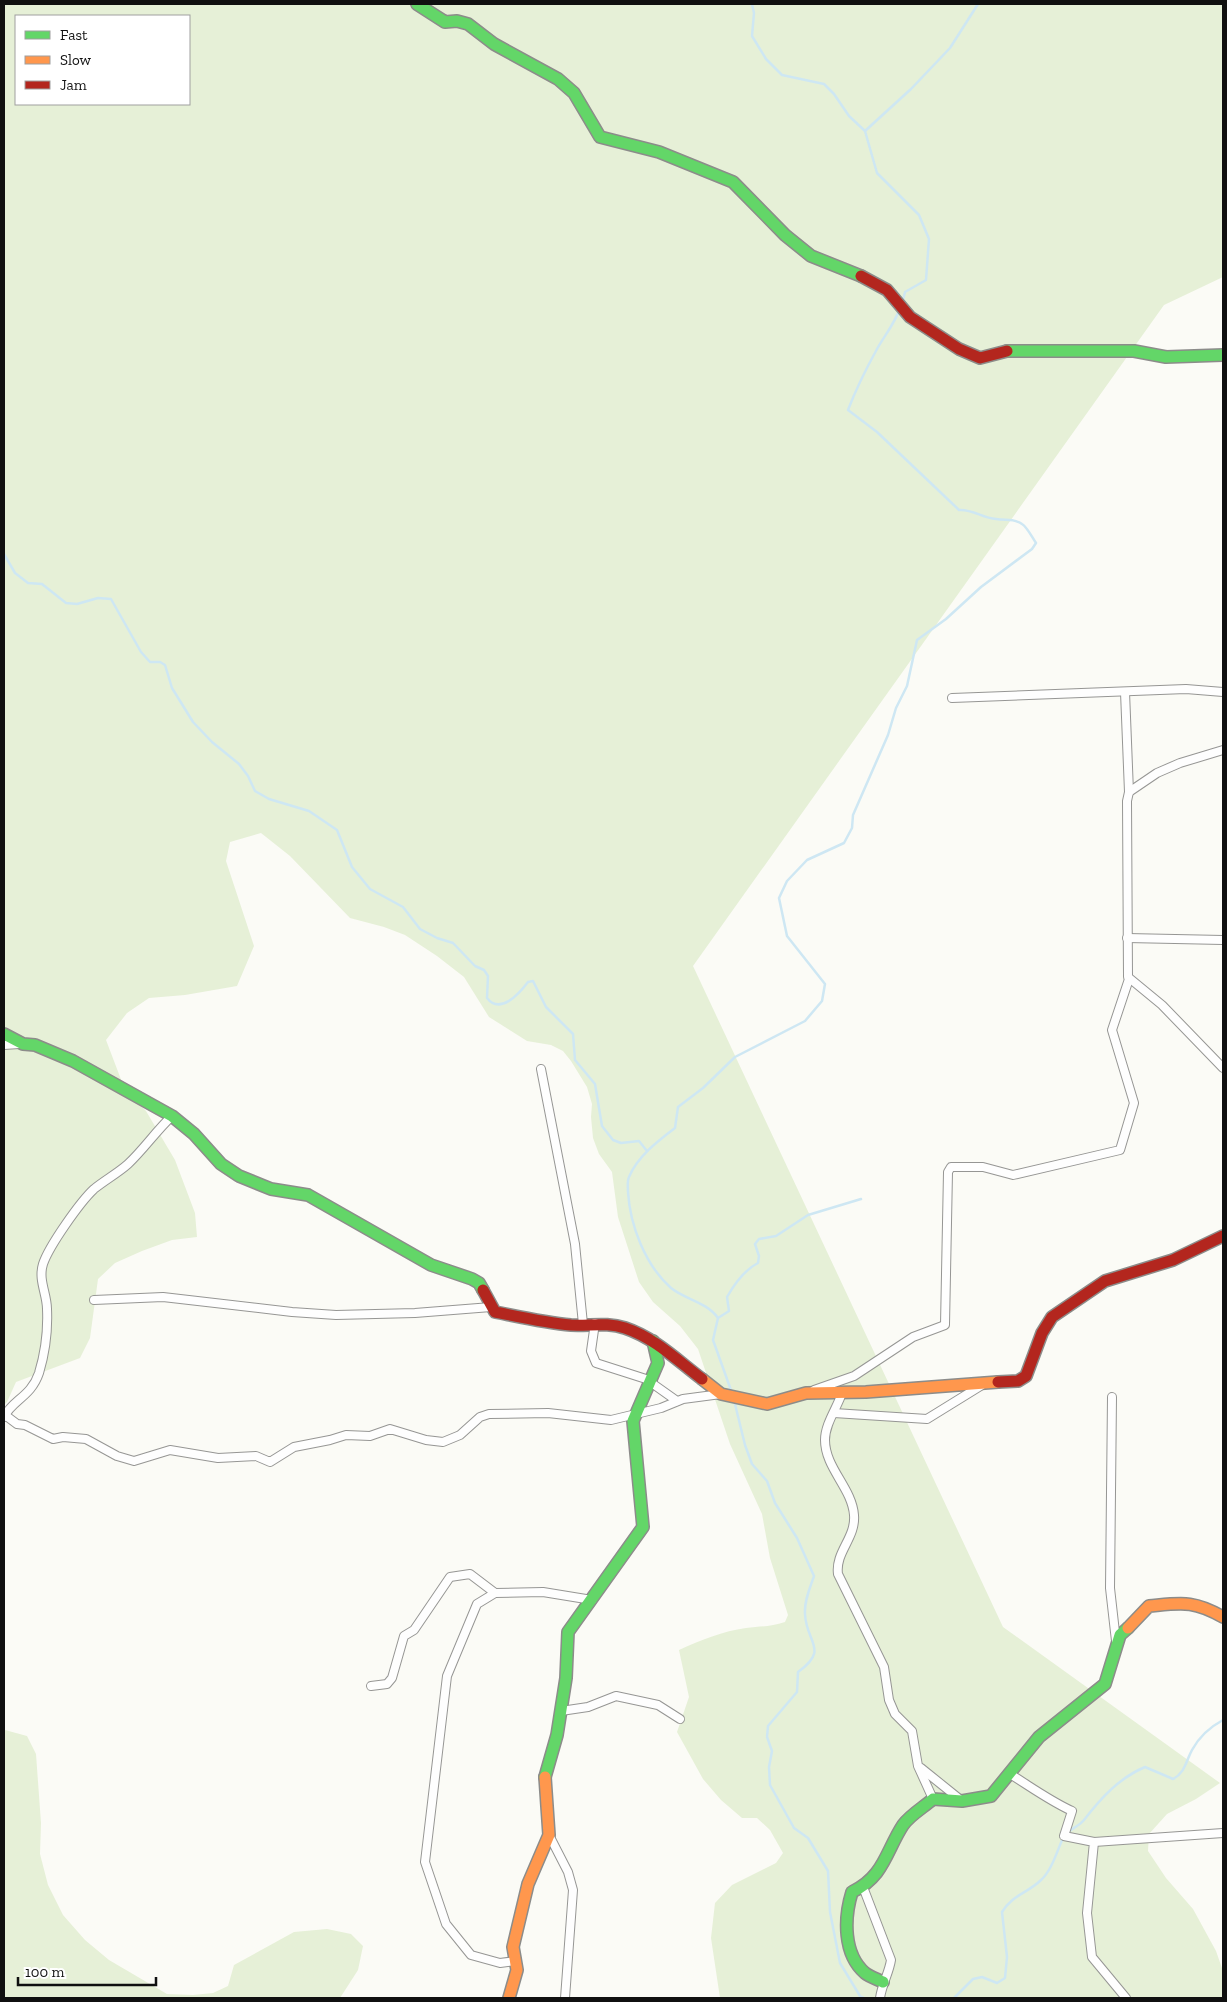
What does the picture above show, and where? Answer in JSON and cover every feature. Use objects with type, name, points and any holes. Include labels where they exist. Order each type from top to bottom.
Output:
[{"type":"street","points":[[417,4],[444,22],[457,21],[468,24],[494,44],[558,79],[574,93],[600,136],[694,165],[733,182],[785,235],[811,256],[866,278],[887,290],[901,304],[910,317],[966,352],[980,358],[1009,351],[1038,350],[1084,352],[1134,351],[1166,357],[1223,355]]},
{"type":"street","points":[[952,698],[1186,689],[1223,692]]},
{"type":"street","points":[[172,1116],[127,1165],[94,1189],[82,1202],[47,1256],[42,1269],[41,1279],[47,1308],[47,1330],[39,1372],[30,1391],[4,1416],[17,1424],[25,1425],[53,1439],[63,1437],[86,1439],[117,1456],[134,1461],[170,1450],[218,1458],[256,1456],[270,1462],[294,1447],[330,1440],[346,1434],[370,1436],[390,1429],[426,1440],[443,1442],[460,1435],[480,1417],[489,1414],[570,1414],[601,1420],[634,1416],[678,1401],[720,1394],[767,1404],[854,1376],[913,1337],[945,1325],[948,1172],[951,1167],[983,1167],[1013,1175],[1120,1150],[1134,1103],[1112,1030],[1129,979],[1127,972],[1127,801],[1129,792],[1125,692]]},
{"type":"street","points":[[1129,792],[1157,773],[1180,763],[1223,750]]},
{"type":"street","points":[[1127,938],[1223,940]]},
{"type":"street","points":[[1129,979],[1162,1005],[1223,1068]]},
{"type":"street","points":[[4,1034],[23,1044]]},
{"type":"street","points":[[4,1045],[36,1045],[73,1062],[172,1116],[194,1134],[228,1169],[271,1189],[308,1195],[345,1218],[431,1265],[472,1278],[483,1289],[495,1312],[506,1316],[565,1324],[589,1324],[625,1328],[653,1341],[720,1394]]},
{"type":"street","points":[[541,1068],[575,1244],[589,1324],[591,1351],[596,1363],[652,1382],[678,1401]]},
{"type":"street","points":[[806,1393],[842,1393],[1023,1380],[1042,1333],[1052,1317],[1105,1282],[1145,1267],[1173,1260],[1223,1236]]},
{"type":"street","points":[[94,1300],[163,1296],[277,1311],[336,1314],[416,1313],[491,1307]]},
{"type":"street","points":[[565,1998],[573,1890],[568,1872],[549,1835],[545,1774],[557,1735],[561,1711],[566,1678],[568,1632],[643,1527],[634,1416],[652,1382],[658,1363],[653,1341]]},
{"type":"street","points":[[834,1413],[927,1418],[983,1384]]},
{"type":"street","points":[[842,1393],[825,1439],[826,1450],[849,1495],[854,1516],[852,1533],[837,1562],[838,1574],[884,1667],[889,1700],[895,1714],[912,1731],[918,1766],[933,1799]]},
{"type":"street","points":[[1112,1397],[1110,1588],[1116,1646]]},
{"type":"street","points":[[371,1686],[387,1684],[392,1678],[404,1636],[414,1630],[450,1577],[470,1574],[495,1593]]},
{"type":"street","points":[[515,1960],[500,1963],[471,1955],[446,1924],[425,1862],[447,1676],[477,1604],[495,1593],[543,1592],[592,1600]]},
{"type":"street","points":[[883,1982],[866,1974],[856,1959],[850,1943],[846,1922],[846,1907],[852,1892],[863,1887],[890,1856],[904,1824],[933,1799],[962,1801],[991,1796],[1039,1736],[1100,1690],[1105,1684],[1120,1635],[1136,1623],[1142,1613],[1155,1604],[1188,1602],[1207,1608],[1223,1617]]},
{"type":"street","points":[[561,1711],[588,1707],[616,1696],[658,1705],[680,1718]]},
{"type":"street","points":[[918,1766],[962,1801]]},
{"type":"street","points":[[1010,1774],[1054,1803],[1072,1810],[1064,1836],[1094,1842],[1223,1833]]},
{"type":"street","points":[[508,1998],[517,1970],[513,1947],[528,1884],[549,1835]]},
{"type":"street","points":[[1094,1842],[1087,1913],[1092,1957],[1126,1998]]},
{"type":"street","points":[[863,1887],[891,1960],[889,1970],[883,1982],[880,1998]]},
{"type":"green space","points":[[4,4],[1223,4],[1223,277],[1164,305],[693,966],[1003,1627],[1220,1783],[1196,1799],[1167,1814],[1149,1834],[1148,1851],[1166,1878],[1193,1909],[1216,1951],[1223,1971],[1223,1998],[720,1998],[711,1938],[715,1903],[732,1885],[776,1863],[783,1853],[770,1830],[757,1818],[742,1818],[721,1800],[703,1779],[677,1732],[689,1697],[679,1650],[729,1631],[770,1626],[785,1622],[788,1615],[770,1558],[762,1514],[730,1444],[698,1349],[680,1326],[653,1302],[639,1282],[618,1217],[612,1172],[599,1154],[593,1138],[592,1104],[587,1087],[563,1051],[551,1045],[527,1041],[489,1017],[464,977],[405,935],[350,918],[290,856],[261,833],[230,842],[226,861],[254,946],[237,986],[185,995],[149,998],[127,1013],[106,1040],[125,1090],[146,1111],[175,1160],[195,1213],[197,1237],[172,1240],[115,1263],[98,1279],[90,1338],[80,1358],[16,1382],[4,1405]]},
{"type":"green space","points":[[5,1730],[27,1736],[36,1754],[41,1823],[40,1854],[48,1885],[63,1915],[85,1940],[109,1960],[167,1994],[193,1995],[213,1993],[228,1986],[234,1965],[294,1932],[327,1929],[351,1934],[363,1946],[358,1970],[340,1998],[4,1998]]},
{"type":"waterway","points":[[752,4],[754,13],[752,36],[766,59],[782,75],[824,84],[834,94],[849,116],[865,131]]},
{"type":"waterway","points":[[903,300],[905,292],[926,280],[929,239],[919,215],[877,173],[865,131],[911,89],[950,48],[978,4]]},
{"type":"waterway","points":[[732,1393],[713,1340],[718,1318],[708,1308],[671,1288],[662,1279],[646,1256],[632,1218],[629,1205],[628,1179],[643,1156],[675,1128],[678,1107],[703,1088],[735,1057],[805,1021],[822,1001],[825,984],[787,936],[779,898],[787,881],[807,860],[844,843],[852,828],[853,815],[888,735],[896,708],[907,686],[917,640],[946,619],[981,587],[1032,549],[1036,543],[1026,527],[1019,522],[999,520],[959,510],[877,432],[848,410],[865,372],[893,324],[900,308]]},
{"type":"waterway","points":[[4,554],[15,573],[28,583],[42,584],[66,603],[77,604],[98,598],[111,599],[141,652],[150,662],[160,662],[165,665],[172,688],[193,722],[212,742],[239,764],[248,776],[255,791],[269,799],[309,811],[337,830],[352,867],[370,889],[403,907],[420,929],[437,938],[453,943],[475,966],[484,970],[488,976],[487,998],[492,1003],[503,1004],[509,1001],[528,982],[533,981],[546,1007],[573,1034],[575,1060],[595,1084],[602,1126],[613,1140],[621,1143],[639,1141],[647,1151]]},
{"type":"waterway","points":[[718,1318],[729,1311],[727,1297],[737,1282],[748,1269],[758,1263],[759,1256],[755,1244],[759,1239],[776,1236],[808,1215],[861,1199]]},
{"type":"waterway","points":[[734,1400],[745,1445],[752,1464],[767,1481],[775,1503],[797,1538],[814,1576],[805,1604],[805,1614],[806,1624],[815,1651],[808,1664],[798,1672],[797,1692],[768,1726],[767,1737],[772,1751],[769,1767],[770,1785],[794,1828],[808,1838],[828,1871],[830,1912],[840,1963],[860,1996],[864,1998]]},
{"type":"waterway","points":[[1068,1832],[1082,1822],[1111,1789],[1145,1767],[1173,1779],[1183,1770],[1192,1750],[1201,1737],[1223,1720]]},
{"type":"waterway","points":[[954,1998],[973,1979],[982,1977],[997,1983],[1005,1978],[1007,1957],[1002,1912],[1010,1902],[1045,1876],[1063,1838]]},
{"type":"traffic: fast","points":[[417,4],[445,22],[457,21],[468,24],[494,44],[558,79],[574,93],[600,137],[659,152],[733,182],[785,235],[811,256],[861,276]]},
{"type":"traffic: fast","points":[[1007,351],[1134,351],[1166,357],[1223,355]]},
{"type":"traffic: fast","points":[[4,1034],[23,1044],[35,1045],[73,1061],[172,1116],[194,1134],[221,1164],[239,1176],[271,1189],[308,1195],[431,1265],[472,1279],[479,1283],[483,1290]]},
{"type":"traffic: fast","points":[[545,1777],[557,1735],[566,1678],[568,1632],[643,1527],[633,1421],[658,1363],[653,1341]]},
{"type":"traffic: fast","points":[[883,1982],[865,1973],[858,1965],[849,1946],[847,1924],[852,1892],[863,1886],[878,1871],[906,1821],[933,1799],[962,1801],[991,1796],[1039,1737],[1105,1684],[1120,1635],[1128,1628]]},
{"type":"traffic: slow","points":[[702,1379],[721,1394],[767,1404],[806,1393],[866,1392],[998,1382]]},
{"type":"traffic: slow","points":[[1128,1628],[1149,1606],[1170,1604],[1195,1605],[1223,1617]]},
{"type":"traffic: slow","points":[[509,1998],[517,1970],[513,1947],[528,1884],[549,1835],[545,1777]]},
{"type":"traffic: jam","points":[[861,276],[887,290],[910,317],[959,349],[980,358],[1007,351]]},
{"type":"traffic: jam","points":[[998,1382],[1018,1381],[1026,1376],[1042,1333],[1052,1317],[1105,1281],[1173,1260],[1223,1236]]},
{"type":"traffic: jam","points":[[483,1290],[495,1312],[562,1324],[612,1325],[636,1332],[666,1350],[702,1379]]}]
